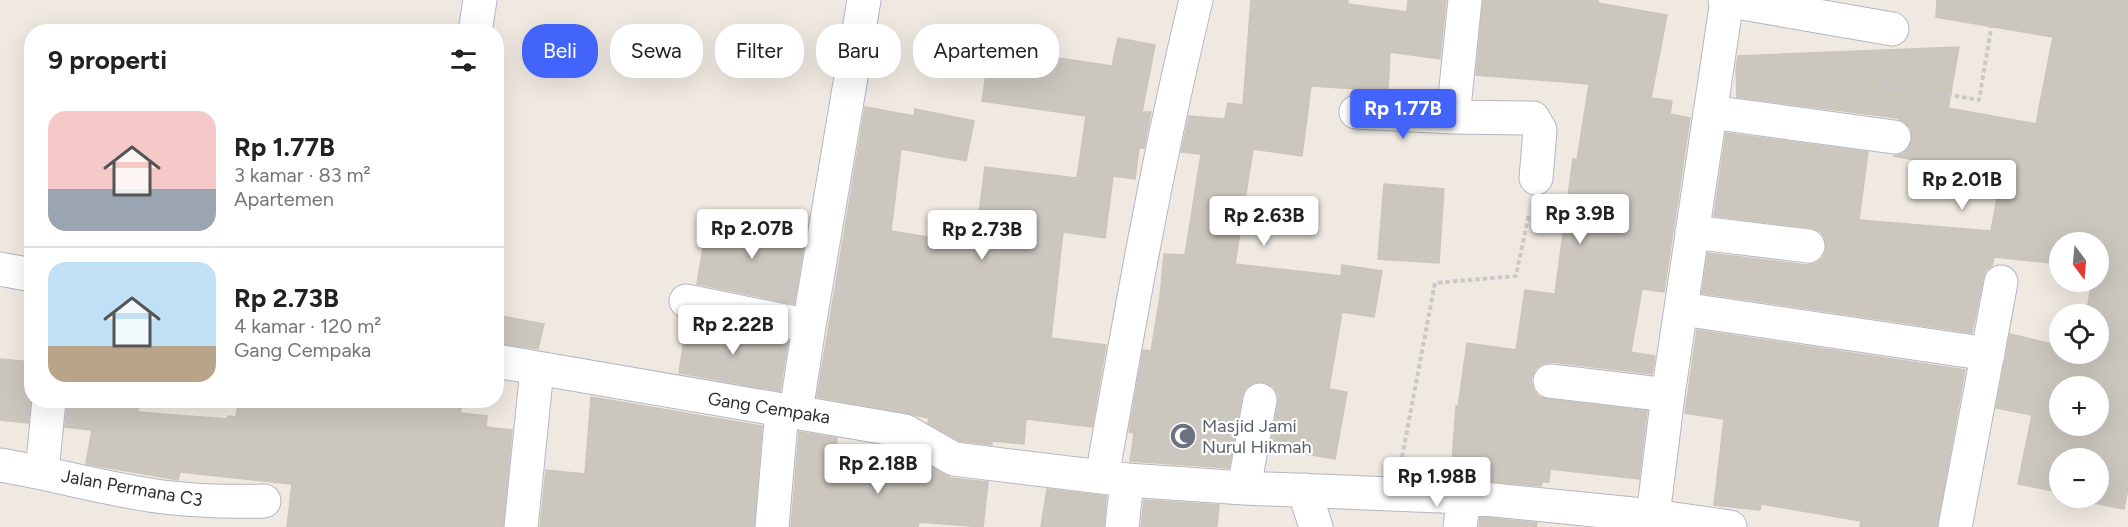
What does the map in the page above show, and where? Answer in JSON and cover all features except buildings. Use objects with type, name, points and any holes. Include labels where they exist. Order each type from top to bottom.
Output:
[{"type":"street","points":[[476,24],[480,0]]},
{"type":"street","points":[[772,527],[790,411],[809,326],[864,0]]},
{"type":"street","points":[[1122,527],[1115,478],[1125,342],[1172,100],[1196,0]]},
{"type":"street","points":[[1453,117],[1465,0]]},
{"type":"street","points":[[1653,516],[1668,395],[1726,0],[1892,28]]},
{"type":"street","points":[[1356,112],[1533,118],[1540,130],[1536,178]]},
{"type":"street","points":[[1710,112],[1894,137]]},
{"type":"street","points":[[1692,232],[1808,246]]},
{"type":"street","points":[[0,269],[24,274]]},
{"type":"street","points":[[1955,527],[2001,282]]},
{"type":"street","points":[[686,301],[809,326]]},
{"type":"street","points":[[1682,309],[1988,354]]},
{"type":"street","name":"Gang Cempaka","points":[[504,363],[905,431],[954,459],[1115,478],[1244,488],[1395,494],[1462,512],[1605,519],[1653,516],[1730,527]]},
{"type":"street","points":[[521,527],[537,369]]},
{"type":"street","points":[[1550,381],[1668,395]]},
{"type":"street","points":[[1244,488],[1260,400]]},
{"type":"street","points":[[42,472],[48,408]]},
{"type":"street","name":"Jalan Permana C3","points":[[0,465],[161,497],[213,502],[264,501]]},
{"type":"street","points":[[1304,490],[1316,527]]},
{"type":"path","points":[[1892,28],[1885,84],[1979,100],[1995,0]]},
{"type":"path","points":[[1395,494],[1435,283],[1516,276],[1536,178]]},
{"type":"place","name":"Masjid Jami Nurul Hikmah","points":[[1183,436]]}]
